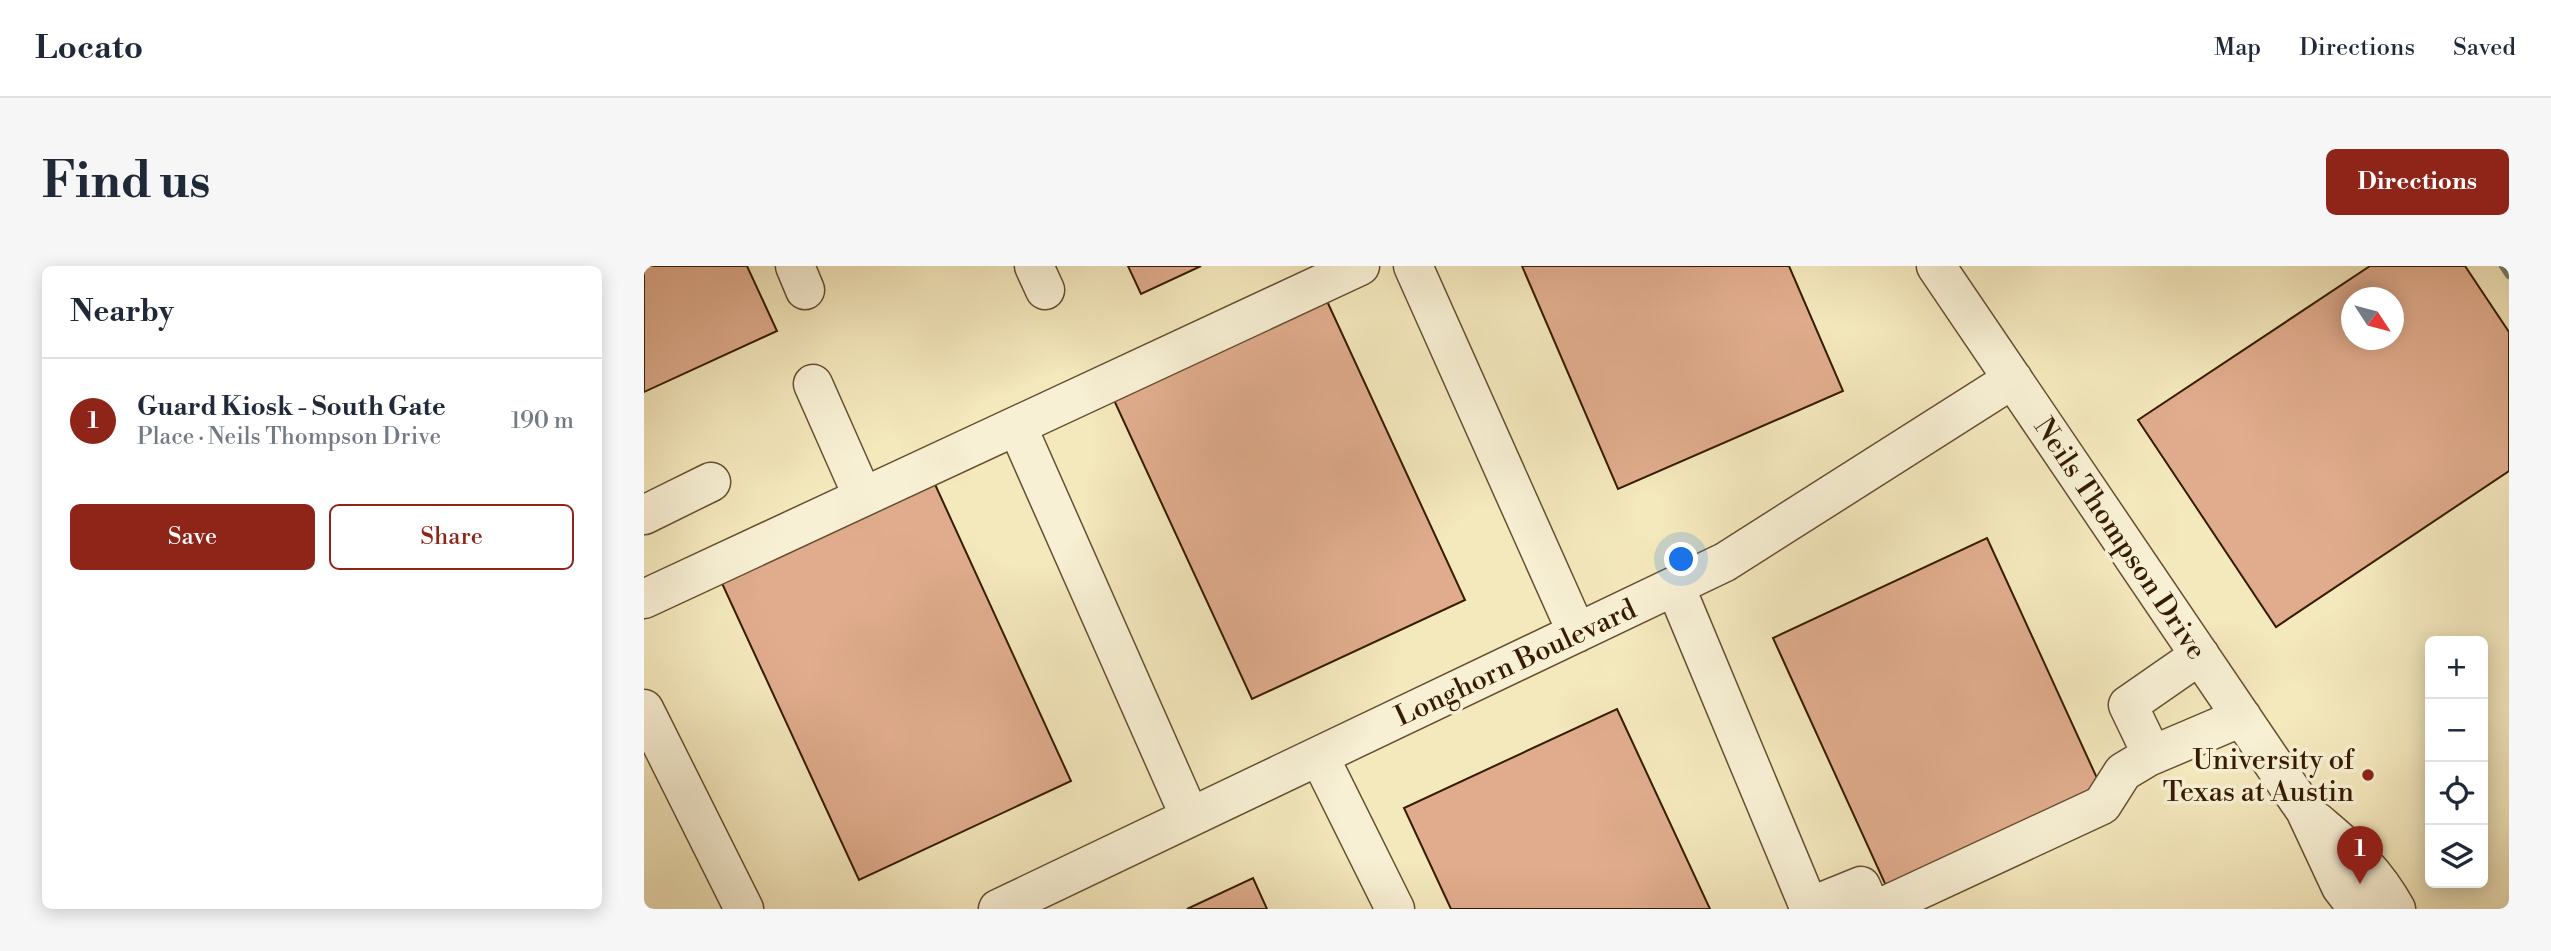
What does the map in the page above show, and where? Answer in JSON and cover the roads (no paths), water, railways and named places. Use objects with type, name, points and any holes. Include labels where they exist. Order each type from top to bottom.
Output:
[{"type":"street","points":[[644,599],[1360,266]]},
{"type":"street","points":[[1413,266],[1577,633]]},
{"type":"street","name":"Neils Thompson Drive","points":[[1936,266],[2305,810],[2341,887],[2358,909]]},
{"type":"street","name":"Longhorn Boulevard","points":[[998,909],[1725,562],[2013,379]]},
{"type":"street","points":[[813,384],[863,498]]},
{"type":"street","points":[[1017,426],[1190,817]]},
{"type":"street","points":[[644,515],[711,482]]},
{"type":"street","points":[[1675,586],[1809,907],[1861,886],[1871,909]]},
{"type":"street","points":[[2152,755],[2129,705],[2200,655]]},
{"type":"street","points":[[644,709],[744,909]]},
{"type":"street","points":[[1878,909],[2102,805],[2123,772],[2152,755],[2242,718]]},
{"type":"street","points":[[1319,756],[1395,909]]},
{"type":"street","name":"Neils Thompson Drive","points":[[2305,810],[2369,867],[2396,909]]},
{"type":"waterway","points":[[2503,266],[2509,275]]},
{"type":"place","name":"University of Texas at Austin","points":[[2368,775]]},
{"type":"place","name":"Guard Kiosk - South Gate","points":[[2360,884]]}]
